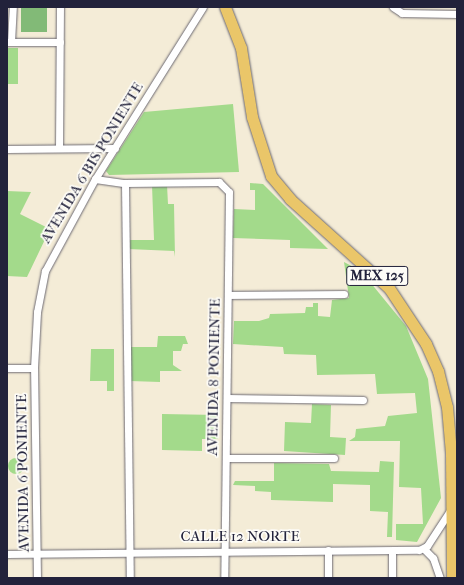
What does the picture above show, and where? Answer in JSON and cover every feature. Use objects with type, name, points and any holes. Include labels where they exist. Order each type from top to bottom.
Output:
[{"type":"main road","name":"MEX 125","points":[[225,7],[241,48],[258,140],[271,176],[290,199],[389,288],[426,344],[438,371],[447,407],[452,578]]},
{"type":"street","points":[[13,7],[9,42],[60,42]]},
{"type":"street","points":[[58,148],[60,7]]},
{"type":"street","name":"AVENIDA 6 BIS PONIENTE","points":[[34,368],[37,312],[46,271],[95,179],[203,7]]},
{"type":"street","points":[[393,7],[404,10],[457,14]]},
{"type":"street","points":[[7,149],[115,148]]},
{"type":"street","points":[[95,179],[125,183],[130,578]]},
{"type":"street","name":"AVENIDA 8 PONIENTE","points":[[125,183],[219,182],[227,186],[230,200],[224,578]]},
{"type":"street","points":[[228,296],[344,294]]},
{"type":"street","points":[[7,368],[34,368]]},
{"type":"street","name":"AVENIDA 6 PONIENTE","points":[[34,368],[38,553],[37,578]]},
{"type":"street","points":[[227,398],[363,400]]},
{"type":"street","points":[[226,458],[334,458]]},
{"type":"street","points":[[440,578],[433,558],[424,549],[451,509]]},
{"type":"street","name":"CALLE 12 NORTE","points":[[7,554],[224,550],[392,551],[424,549]]},
{"type":"street","points":[[328,550],[328,578]]},
{"type":"street","points":[[392,551],[392,578]]},
{"type":"green space","points":[[21,7],[47,7],[47,32],[21,32]]},
{"type":"green space","points":[[7,48],[18,48],[18,84],[7,84]]},
{"type":"green space","points":[[233,104],[239,172],[109,175],[106,171],[144,112]]},
{"type":"green space","points":[[250,183],[263,184],[328,249],[290,248],[290,240],[233,238],[234,209],[255,210],[255,190],[250,190]]},
{"type":"green space","points":[[152,185],[167,185],[168,204],[174,204],[175,257],[174,251],[128,249],[127,240],[154,240]]},
{"type":"green space","points":[[7,191],[31,192],[20,214],[50,229],[27,277],[7,276]]},
{"type":"green space","points":[[344,262],[361,271],[406,326],[428,379],[441,498],[417,542],[396,540],[396,524],[423,524],[421,488],[399,487],[400,441],[349,441],[355,437],[356,429],[385,426],[388,416],[417,413],[415,393],[377,394],[375,374],[317,375],[316,355],[284,354],[283,347],[233,344],[234,321],[259,321],[269,318],[270,314],[305,313],[306,307],[313,307],[313,303],[318,303],[318,316],[330,317],[332,300],[349,298]]},
{"type":"green space","points":[[158,336],[185,336],[188,344],[183,344],[181,351],[173,351],[173,365],[182,371],[160,371],[160,382],[130,381],[130,347],[157,347]]},
{"type":"green space","points":[[91,349],[114,349],[114,391],[107,391],[107,381],[90,381]]},
{"type":"green space","points":[[312,404],[331,405],[330,437],[346,438],[345,455],[284,451],[285,422],[311,423]]},
{"type":"green space","points":[[162,414],[218,415],[218,439],[202,439],[202,451],[162,450]]},
{"type":"green space","points":[[13,458],[19,458],[24,463],[22,472],[19,474],[13,474],[8,469],[8,463]]},
{"type":"green space","points":[[380,461],[394,462],[392,537],[387,537],[388,512],[370,511],[370,485],[333,484],[333,502],[271,500],[271,492],[255,491],[255,486],[233,485],[235,481],[274,481],[274,463],[329,464],[331,471],[379,472]]}]
